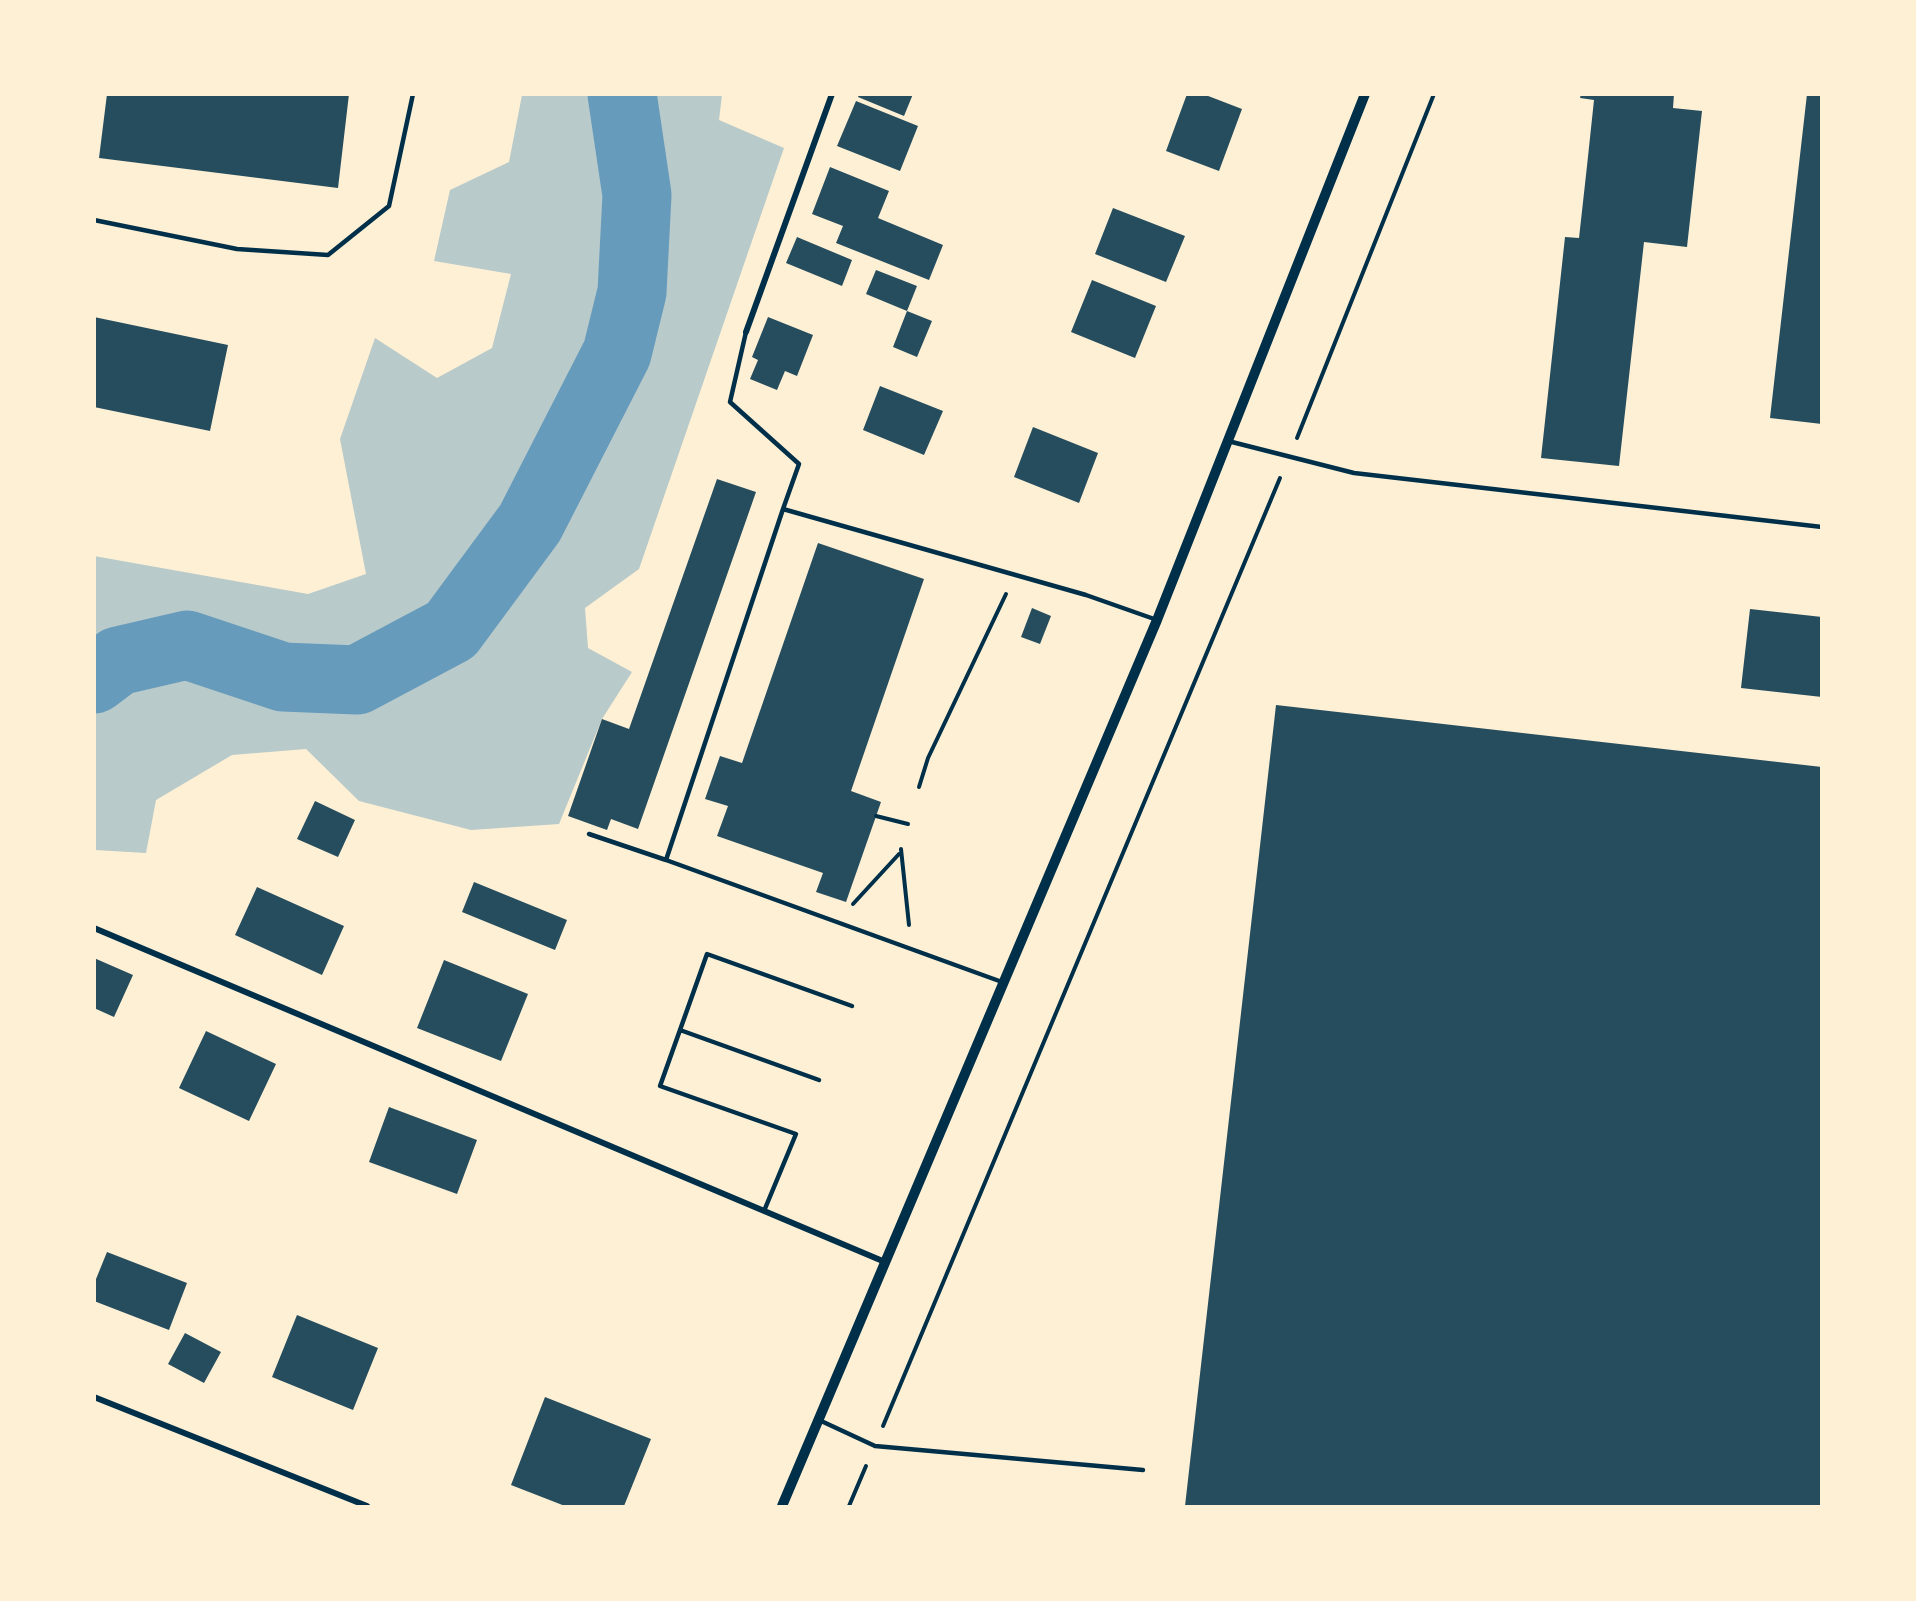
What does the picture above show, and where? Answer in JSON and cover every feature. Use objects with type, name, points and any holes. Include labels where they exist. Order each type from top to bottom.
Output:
[{"type":"street","points":[[746,332],[832,94]]},
{"type":"street","points":[[782,1506],[1156,620],[1365,94]]},
{"type":"street","points":[[94,928],[885,1262]]},
{"type":"street","points":[[94,1397],[358,1505],[367,1506]]},
{"type":"lane","points":[[94,220],[237,249],[328,255],[389,206],[413,94]]},
{"type":"lane","points":[[666,860],[799,464],[730,402],[746,332]]},
{"type":"lane","points":[[1228,441],[1354,473],[1821,527]]},
{"type":"lane","points":[[783,509],[1086,595],[1156,620]]},
{"type":"lane","points":[[589,834],[1003,983]]},
{"type":"lane","points":[[764,1211],[795,1134],[660,1086],[707,954],[852,1006]]},
{"type":"lane","points":[[680,1030],[819,1080]]},
{"type":"lane","points":[[819,1420],[875,1446],[1143,1470]]},
{"type":"path","points":[[849,1506],[1289,457],[1434,94]]},
{"type":"path","points":[[919,788],[928,758],[1016,575]]},
{"type":"path","points":[[876,816],[908,824]]},
{"type":"path","points":[[834,921],[847,911],[900,851],[912,950]]},
{"type":"shaded area","points":[[522,95],[722,95],[719,120],[784,148],[639,569],[585,608],[588,648],[632,672],[602,719],[559,824],[471,830],[359,801],[306,749],[232,755],[156,800],[146,853],[95,850],[94,556],[308,594],[366,574],[340,439],[375,338],[437,378],[492,348],[511,274],[434,261],[450,190],[509,162]]},
{"type":"building","points":[[107,94],[349,94],[338,188],[99,158]]},
{"type":"building","points":[[859,94],[913,94],[904,116],[858,97]]},
{"type":"building","points":[[1187,94],[1203,94],[1242,109],[1219,171],[1166,151]]},
{"type":"building","points":[[1581,94],[1674,94],[1673,108],[1702,111],[1687,247],[1644,242],[1619,466],[1541,458],[1565,237],[1579,238],[1587,166],[1594,100],[1580,98]]},
{"type":"building","points":[[1807,94],[1822,94],[1822,424],[1770,418]]},
{"type":"building","points":[[856,101],[918,126],[900,171],[837,146]]},
{"type":"building","points":[[830,167],[889,191],[878,218],[943,245],[929,280],[836,243],[843,226],[812,214]]},
{"type":"building","points":[[1113,208],[1185,236],[1166,282],[1095,254]]},
{"type":"building","points":[[797,237],[852,260],[842,286],[786,263]]},
{"type":"building","points":[[876,270],[917,286],[907,311],[866,294]]},
{"type":"building","points":[[1092,280],[1156,306],[1135,358],[1071,332]]},
{"type":"building","points":[[907,311],[932,321],[917,357],[893,347]]},
{"type":"building","points":[[94,317],[228,345],[210,431],[94,407]]},
{"type":"building","points":[[768,317],[813,335],[797,376],[785,371],[777,390],[750,379],[758,360],[752,357]]},
{"type":"building","points":[[880,386],[943,411],[924,455],[863,430]]},
{"type":"building","points":[[1033,427],[1098,453],[1079,503],[1014,477]]},
{"type":"building","points":[[717,479],[756,492],[638,829],[611,819],[607,830],[568,816],[602,719],[629,729]]},
{"type":"building","points":[[818,543],[924,579],[851,791],[881,802],[846,902],[816,892],[823,873],[717,836],[728,806],[705,799],[720,756],[742,763]]},
{"type":"building","points":[[1032,608],[1051,616],[1040,644],[1021,637]]},
{"type":"building","points":[[1750,609],[1822,617],[1822,697],[1741,688]]},
{"type":"building","points":[[1276,705],[1822,767],[1822,1506],[1185,1506]]},
{"type":"building","points":[[315,801],[355,820],[338,857],[297,839]]},
{"type":"building","points":[[474,882],[567,920],[555,950],[462,912]]},
{"type":"building","points":[[257,887],[344,926],[322,975],[235,935]]},
{"type":"building","points":[[94,958],[133,975],[114,1017],[94,1008]]},
{"type":"building","points":[[444,960],[528,994],[501,1061],[417,1028]]},
{"type":"building","points":[[206,1031],[276,1064],[249,1121],[179,1088]]},
{"type":"building","points":[[389,1107],[477,1140],[457,1194],[369,1162]]},
{"type":"building","points":[[107,1252],[187,1283],[169,1330],[94,1301],[94,1284]]},
{"type":"building","points":[[297,1315],[378,1348],[353,1410],[272,1377]]},
{"type":"building","points":[[185,1333],[221,1352],[204,1383],[168,1364]]},
{"type":"building","points":[[545,1397],[651,1439],[624,1506],[565,1506],[511,1485]]},
{"type":"waterway","points":[[94,679],[118,661],[187,645],[283,677],[357,680],[451,630],[530,523],[617,353],[632,292],[637,195],[622,94]]}]
